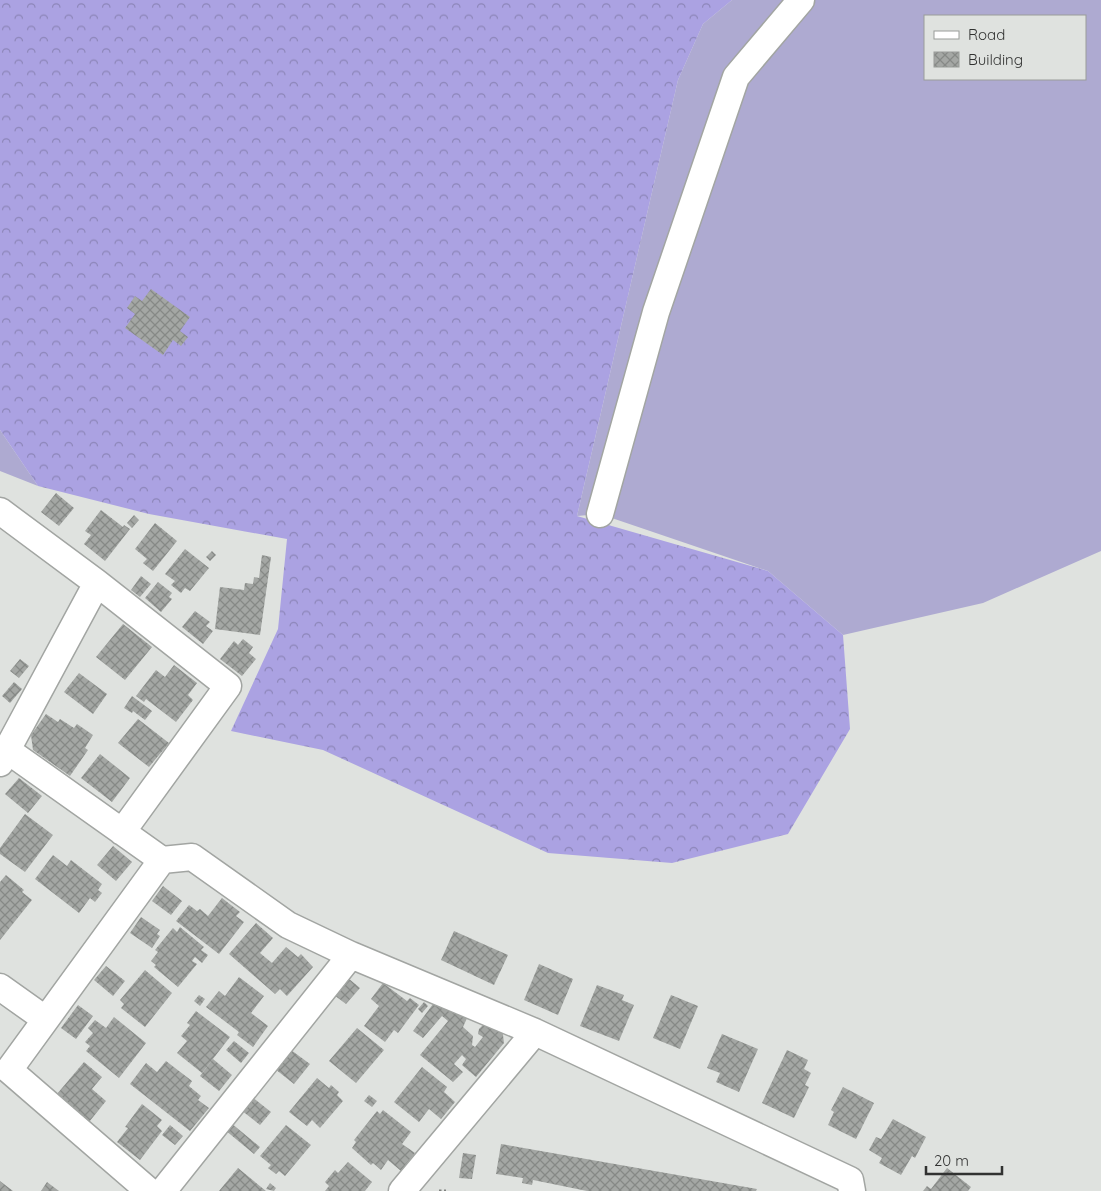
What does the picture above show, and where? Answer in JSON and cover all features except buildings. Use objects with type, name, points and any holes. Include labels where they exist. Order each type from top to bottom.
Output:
[{"type":"street","points":[[600,514],[656,312],[736,77],[802,0]]},
{"type":"street","points":[[0,511],[97,582],[228,686],[122,832]]},
{"type":"street","points":[[97,582],[4,756],[162,860],[192,857],[288,925],[351,955],[535,1032],[850,1180],[852,1191]]},
{"type":"street","points":[[149,1191],[9,1070],[162,860]]},
{"type":"street","points":[[163,1191],[351,955]]},
{"type":"street","points":[[0,987],[46,1020]]},
{"type":"street","points":[[402,1191],[535,1032]]},
{"type":"path","points":[[438,1191],[446,1191]]},
{"type":"shaded area","points":[[732,0],[1101,0],[1101,551],[983,603],[843,635],[768,571],[600,514],[577,516],[678,80],[703,24]]},
{"type":"shaded area","points":[[0,430],[38,486],[0,471]]},
{"type":"green space","points":[[0,0],[732,0],[703,24],[678,80],[577,516],[768,571],[843,635],[850,729],[788,834],[672,863],[548,853],[323,750],[231,731],[278,629],[287,539],[149,514],[38,486],[0,430]]}]
